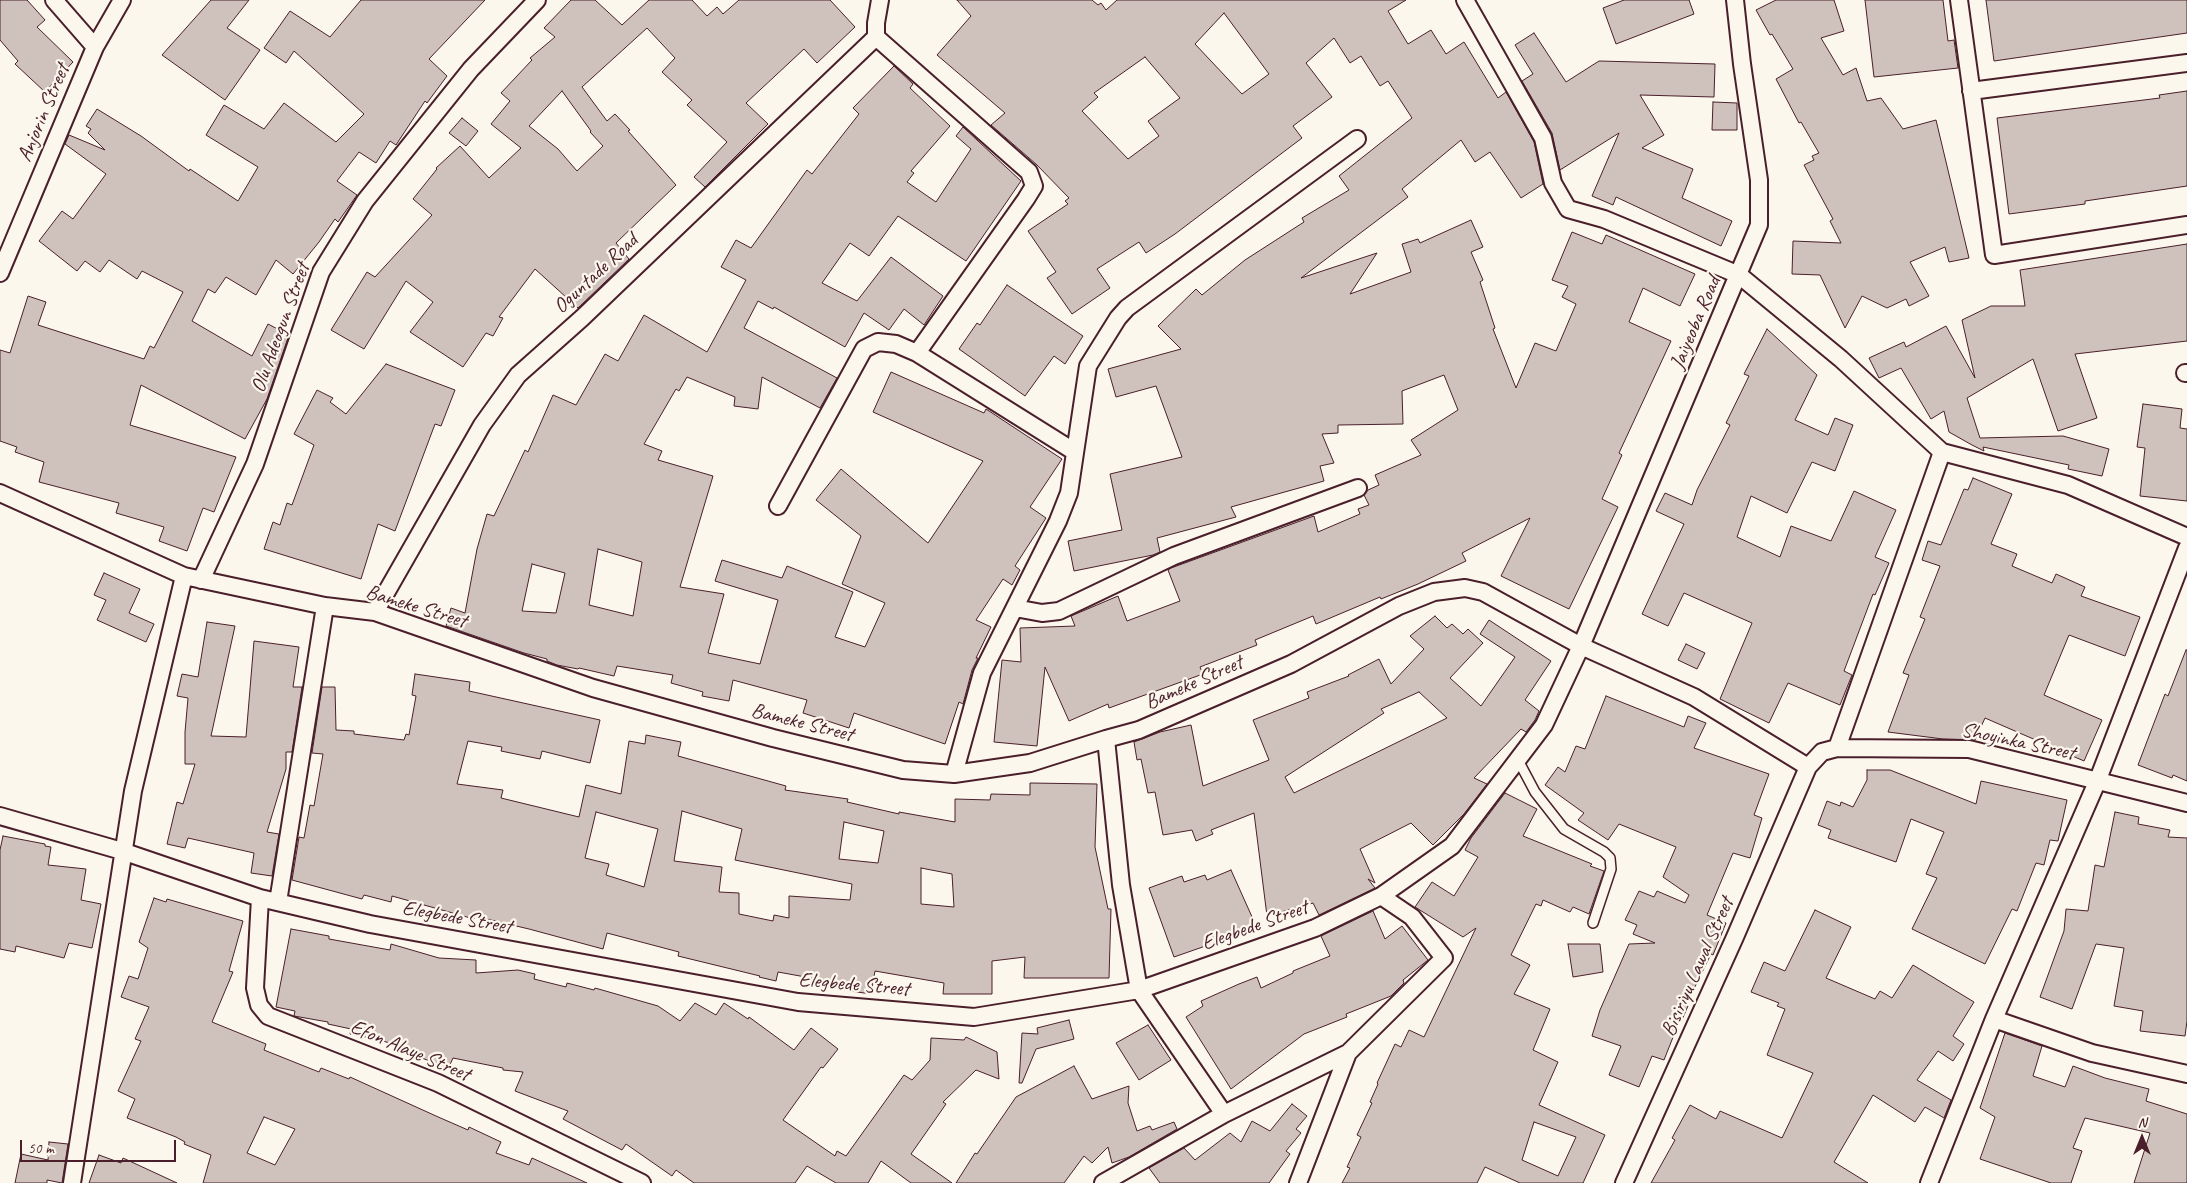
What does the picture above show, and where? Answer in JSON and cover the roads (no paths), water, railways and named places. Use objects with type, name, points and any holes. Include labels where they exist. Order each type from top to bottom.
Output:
[{"type":"street","points":[[54,0],[96,48]]},
{"type":"street","name":"Anjorin Street","points":[[0,273],[96,48],[122,0]]},
{"type":"street","name":"Olu Adeogun Street","points":[[201,580],[255,464],[321,272],[365,201],[470,70],[537,0]]},
{"type":"street","points":[[880,0],[876,23],[876,38],[1030,172],[1034,186],[917,353]]},
{"type":"street","points":[[1465,0],[1543,138],[1553,184],[1568,209],[1604,219],[1739,275],[1841,360],[1942,452],[2068,485],[2187,537]]},
{"type":"street","name":"Jaiyeoba Road","points":[[1581,646],[1759,225],[1759,180],[1742,64],[1735,0]]},
{"type":"street","points":[[1959,0],[1994,256],[2187,225]]},
{"type":"street","name":"Oguntade Road","points":[[376,612],[482,424],[518,375],[589,311],[876,38]]},
{"type":"street","points":[[1971,91],[2187,63]]},
{"type":"street","points":[[954,774],[982,673],[1058,521],[1069,493],[1088,366],[1118,318],[1127,308],[1357,139]]},
{"type":"street","points":[[778,506],[864,349],[878,342],[896,344],[917,353],[1075,452]]},
{"type":"street","points":[[1808,766],[1822,752],[1837,748],[1942,452]]},
{"type":"street","points":[[1015,608],[1042,613],[1059,610],[1174,556],[1358,488]]},
{"type":"street","name":"Bameke Street","points":[[0,493],[184,576],[325,606],[376,612],[593,688],[763,736],[903,770],[954,774],[1030,763],[1139,730],[1291,664],[1399,606],[1434,592],[1465,588],[1483,592],[1581,646],[1694,697],[1808,766]]},
{"type":"street","points":[[1929,1183],[1994,1019],[2097,782],[2187,548]]},
{"type":"street","points":[[72,1183],[122,850],[133,791],[184,576]]},
{"type":"street","points":[[278,902],[325,606]]},
{"type":"street","name":"Elegbede Street","points":[[0,816],[122,850],[260,898],[370,924],[798,1002],[974,1017],[1139,990],[1315,928],[1381,896],[1452,846],[1544,725],[1581,646]]},
{"type":"street","points":[[1106,739],[1121,885],[1139,990],[1224,1114]]},
{"type":"street","name":"Shoyinka Street","points":[[1837,748],[1969,749],[2187,803]]},
{"type":"street","name":"Bisiriyu Lawal Street","points":[[1624,1183],[1735,937],[1808,766]]},
{"type":"street","points":[[1104,1183],[1224,1114],[1348,1053],[1444,958],[1412,917],[1381,896]]},
{"type":"street","name":"Efon Alaye Street","points":[[260,898],[255,988],[259,1005],[268,1016],[438,1083],[642,1183]]},
{"type":"street","points":[[1994,1019],[2092,1053],[2187,1074]]},
{"type":"street","points":[[1298,1183],[1348,1053]]},
{"type":"lane","points":[[1518,760],[1535,792],[1564,829],[1604,852],[1610,858],[1611,869],[1593,923]]}]
